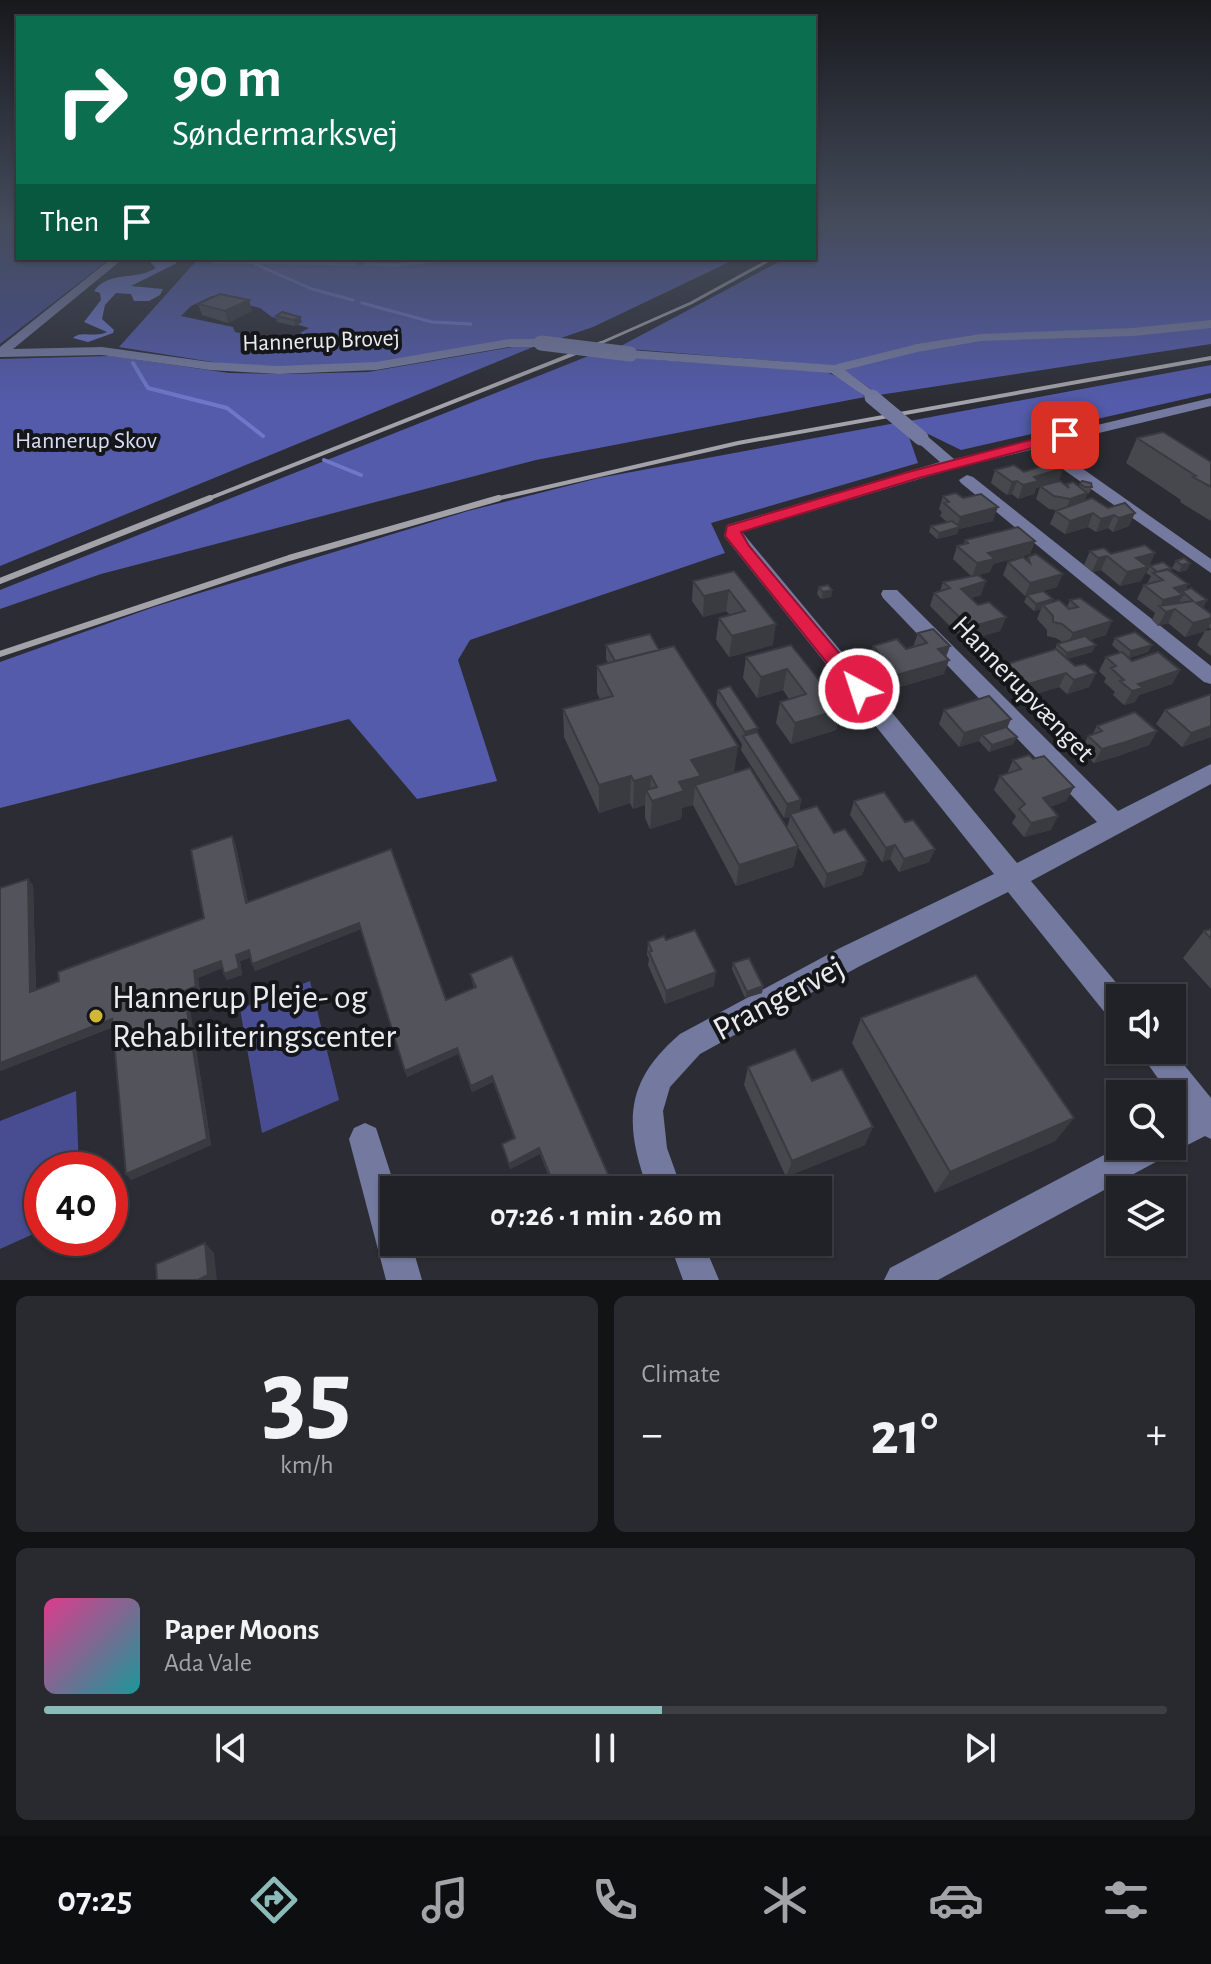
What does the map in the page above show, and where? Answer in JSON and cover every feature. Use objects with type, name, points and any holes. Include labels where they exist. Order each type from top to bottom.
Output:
[{"type":"street","points":[[0,353],[87,284]]},
{"type":"street","name":"Hannerup Brovej","points":[[0,353],[102,351],[210,366],[279,370],[376,366],[509,343],[539,343],[630,354],[834,369],[887,354],[968,339],[1140,333],[1211,324]]},
{"type":"street","points":[[834,369],[857,383],[951,464]]},
{"type":"street","points":[[1106,992],[733,536],[733,529],[951,464],[1211,402]]},
{"type":"street","points":[[1035,442],[1211,567]]},
{"type":"street","points":[[971,490],[1211,677]]},
{"type":"street","name":"Hannerupvænget","points":[[890,594],[1115,824]]},
{"type":"street","points":[[1013,876],[1211,773]]},
{"type":"street","name":"Prangervej","points":[[659,1176],[652,1159],[644,1119],[653,1087],[669,1060],[690,1044],[817,974],[1013,876]]},
{"type":"street","points":[[1164,1064],[1209,1120],[1186,1131]]},
{"type":"street","points":[[365,1139],[404,1280]]},
{"type":"street","points":[[902,1280],[1128,1160]]},
{"type":"street","points":[[692,1256],[701,1280]]},
{"type":"shaded area","points":[[0,284],[78,284],[0,344]]},
{"type":"shaded area","points":[[136,284],[131,286],[163,289],[160,295],[149,301],[134,301],[131,294],[116,293],[105,305],[102,319],[114,330],[113,333],[88,342],[73,338],[107,332],[84,322],[101,300],[100,293],[94,291],[100,285]]},
{"type":"shaded area","points":[[310,981],[339,1100],[262,1133],[240,1009]]},
{"type":"shaded area","points":[[76,1091],[78,1152],[24,1152],[24,1238],[0,1249],[0,1121]]},
{"type":"green space","name":"Hannerup Skov","points":[[176,284],[684,284],[593,327],[555,340],[378,364],[302,367],[225,364],[119,347]],"holes":[[[212,296],[260,308],[272,317],[309,328],[283,342],[181,316],[191,306]]]},
{"type":"green space","points":[[738,284],[1211,284],[1211,344],[879,395],[846,371],[826,365],[617,348]]},
{"type":"green space","name":"Hannerup Skov","points":[[524,345],[533,347],[0,566],[0,359],[111,356],[229,373],[368,372]]},
{"type":"green space","name":"Hannerup Skov","points":[[596,353],[824,371],[849,382],[865,397],[536,460],[101,574],[0,609],[0,590]]},
{"type":"green space","points":[[1211,365],[1211,393],[961,450],[922,431],[909,421]]},
{"type":"green space","points":[[896,423],[908,434],[918,463],[711,523],[725,553],[470,640],[458,660],[497,781],[417,799],[349,719],[0,808],[0,662],[154,607],[468,511],[599,478]]},
{"type":"building","points":[[220,294],[249,300],[225,311],[198,304]]},
{"type":"building","points":[[282,312],[300,317],[294,320],[276,316]]},
{"type":"building","points":[[1163,432],[1211,462],[1211,487],[1137,438]]},
{"type":"building","points":[[1055,462],[1064,468],[1034,477],[1039,481],[1023,485],[1012,482],[995,470],[1014,465],[1024,472]]},
{"type":"building","points":[[1060,481],[1069,488],[1067,484],[1073,482],[1087,493],[1070,499],[1054,496],[1040,486]]},
{"type":"building","points":[[1082,481],[1091,483],[1092,487],[1080,484]]},
{"type":"building","points":[[956,493],[963,498],[981,494],[998,507],[960,517],[944,503],[949,502],[943,496]]},
{"type":"building","points":[[1092,498],[1108,508],[1125,503],[1135,513],[1101,519],[1093,513],[1070,521],[1056,511]]},
{"type":"building","points":[[952,521],[960,527],[939,533],[931,526]]},
{"type":"building","points":[[1018,527],[1035,541],[988,553],[995,559],[977,563],[957,546],[968,543],[965,540]]},
{"type":"building","points":[[1145,545],[1155,553],[1136,558],[1148,567],[1127,572],[1107,556],[1098,558],[1090,551],[1104,548],[1111,554]]},
{"type":"building","points":[[1036,554],[1063,574],[1030,583],[1008,562],[1023,557],[1030,563],[1028,557]]},
{"type":"building","points":[[1184,558],[1190,563],[1182,565],[1176,561]]},
{"type":"building","points":[[1163,562],[1172,569],[1157,572],[1150,566]]},
{"type":"building","points":[[1167,569],[1188,584],[1174,588],[1183,595],[1163,600],[1144,585],[1163,580],[1153,573]]},
{"type":"building","points":[[734,571],[776,624],[732,636],[719,618],[745,611],[729,590],[704,596],[693,581]]},
{"type":"building","points":[[978,575],[986,581],[961,589],[978,605],[989,602],[1006,617],[970,627],[934,593],[950,588],[943,582]]},
{"type":"building","points":[[828,585],[832,590],[823,592],[819,587]]},
{"type":"building","points":[[1191,588],[1207,600],[1196,603],[1211,614],[1211,618],[1193,623],[1175,609],[1166,612],[1159,606],[1193,601],[1182,591]]},
{"type":"building","points":[[1043,591],[1053,599],[1036,604],[1027,595]]},
{"type":"building","points":[[1080,598],[1112,621],[1073,633],[1062,624],[1053,622],[1053,616],[1043,605],[1059,600],[1069,609],[1078,607],[1070,600]]},
{"type":"building","points":[[933,629],[950,646],[938,649],[949,660],[897,675],[873,646],[897,639],[906,649],[927,643],[918,633]]},
{"type":"building","points":[[1135,632],[1152,645],[1131,651],[1115,638]]},
{"type":"building","points":[[650,634],[659,650],[615,661],[606,645]]},
{"type":"building","points":[[1085,636],[1096,645],[1067,653],[1057,644]]},
{"type":"building","points":[[791,645],[842,709],[795,723],[780,702],[806,694],[787,669],[761,677],[746,657]]},
{"type":"building","points":[[674,646],[738,746],[691,760],[701,776],[679,782],[684,791],[652,801],[646,790],[657,787],[651,776],[634,781],[631,776],[599,785],[563,709],[613,696],[597,666]]},
{"type":"building","points":[[1056,649],[1075,666],[1085,664],[1096,673],[1074,680],[1066,673],[1028,684],[1007,664]]},
{"type":"building","points":[[1122,652],[1132,661],[1158,652],[1180,670],[1138,684],[1143,688],[1132,691],[1120,681],[1124,680],[1111,668],[1116,666],[1106,657]]},
{"type":"building","points":[[730,686],[758,728],[745,732],[718,690]]},
{"type":"building","points":[[1211,694],[1211,726],[1191,733],[1165,710]]},
{"type":"building","points":[[989,696],[1011,719],[964,733],[944,710]]},
{"type":"building","points":[[1135,712],[1157,731],[1102,749],[1088,736],[1102,731],[1097,726]]},
{"type":"building","points":[[1006,727],[1017,737],[992,745],[982,735]]},
{"type":"building","points":[[757,732],[801,800],[787,804],[743,736]]},
{"type":"building","points":[[1029,755],[1033,759],[1044,756],[1074,787],[1043,798],[1058,816],[1031,823],[1019,809],[1025,804],[1000,776],[1021,769],[1013,760]]},
{"type":"building","points":[[750,768],[798,846],[739,865],[695,785]]},
{"type":"building","points":[[884,792],[905,822],[913,820],[935,849],[904,859],[895,845],[886,848],[854,801]]},
{"type":"building","points":[[817,806],[834,833],[845,829],[867,861],[827,874],[790,814]]},
{"type":"building","name":"Hannerup Pleje- og Rehabiliteringscenter","points":[[232,836],[246,903],[391,849],[446,1000],[476,987],[470,974],[512,956],[609,1176],[550,1176],[539,1148],[509,1164],[502,1144],[515,1138],[492,1076],[471,1086],[457,1048],[405,1071],[359,923],[252,964],[249,950],[236,955],[239,968],[224,974],[221,961],[194,971],[196,986],[184,991],[207,1139],[128,1173],[112,1019],[0,1063],[0,888],[28,879],[30,992],[59,981],[58,972],[204,918],[191,850]]},
{"type":"building","points":[[695,930],[716,972],[666,991],[649,952],[652,951],[648,942],[664,936],[666,940]]},
{"type":"building","points":[[749,958],[763,986],[747,992],[733,963]]},
{"type":"building","points":[[976,975],[1074,1118],[950,1172],[861,1018]]},
{"type":"building","points":[[795,1049],[812,1081],[842,1069],[873,1127],[792,1161],[748,1067]]},
{"type":"building","points":[[205,1243],[208,1275],[198,1280],[157,1280],[156,1264]]},
{"type":"waterway","points":[[300,284],[353,300]]},
{"type":"waterway","points":[[362,303],[432,322],[471,324]]},
{"type":"waterway","points":[[133,363],[148,388],[227,408],[263,436]]},
{"type":"waterway","points":[[324,460],[361,475]]},
{"type":"railway","points":[[596,345],[691,303],[726,284]]},
{"type":"railway","points":[[596,345],[601,343]]},
{"type":"railway","points":[[205,500],[596,345]]},
{"type":"railway","points":[[496,499],[738,443],[1211,358]]},
{"type":"railway","points":[[0,581],[210,498]]},
{"type":"railway","points":[[0,654],[289,558],[496,499]]},
{"type":"railway","points":[[491,500],[496,499]]},
{"type":"place","name":"Hannerup Pleje- og Rehabiliteringscenter","points":[[96,1016]]},
{"type":"route","points":[[859,689],[733,536],[733,529],[748,522],[1065,435]]}]
